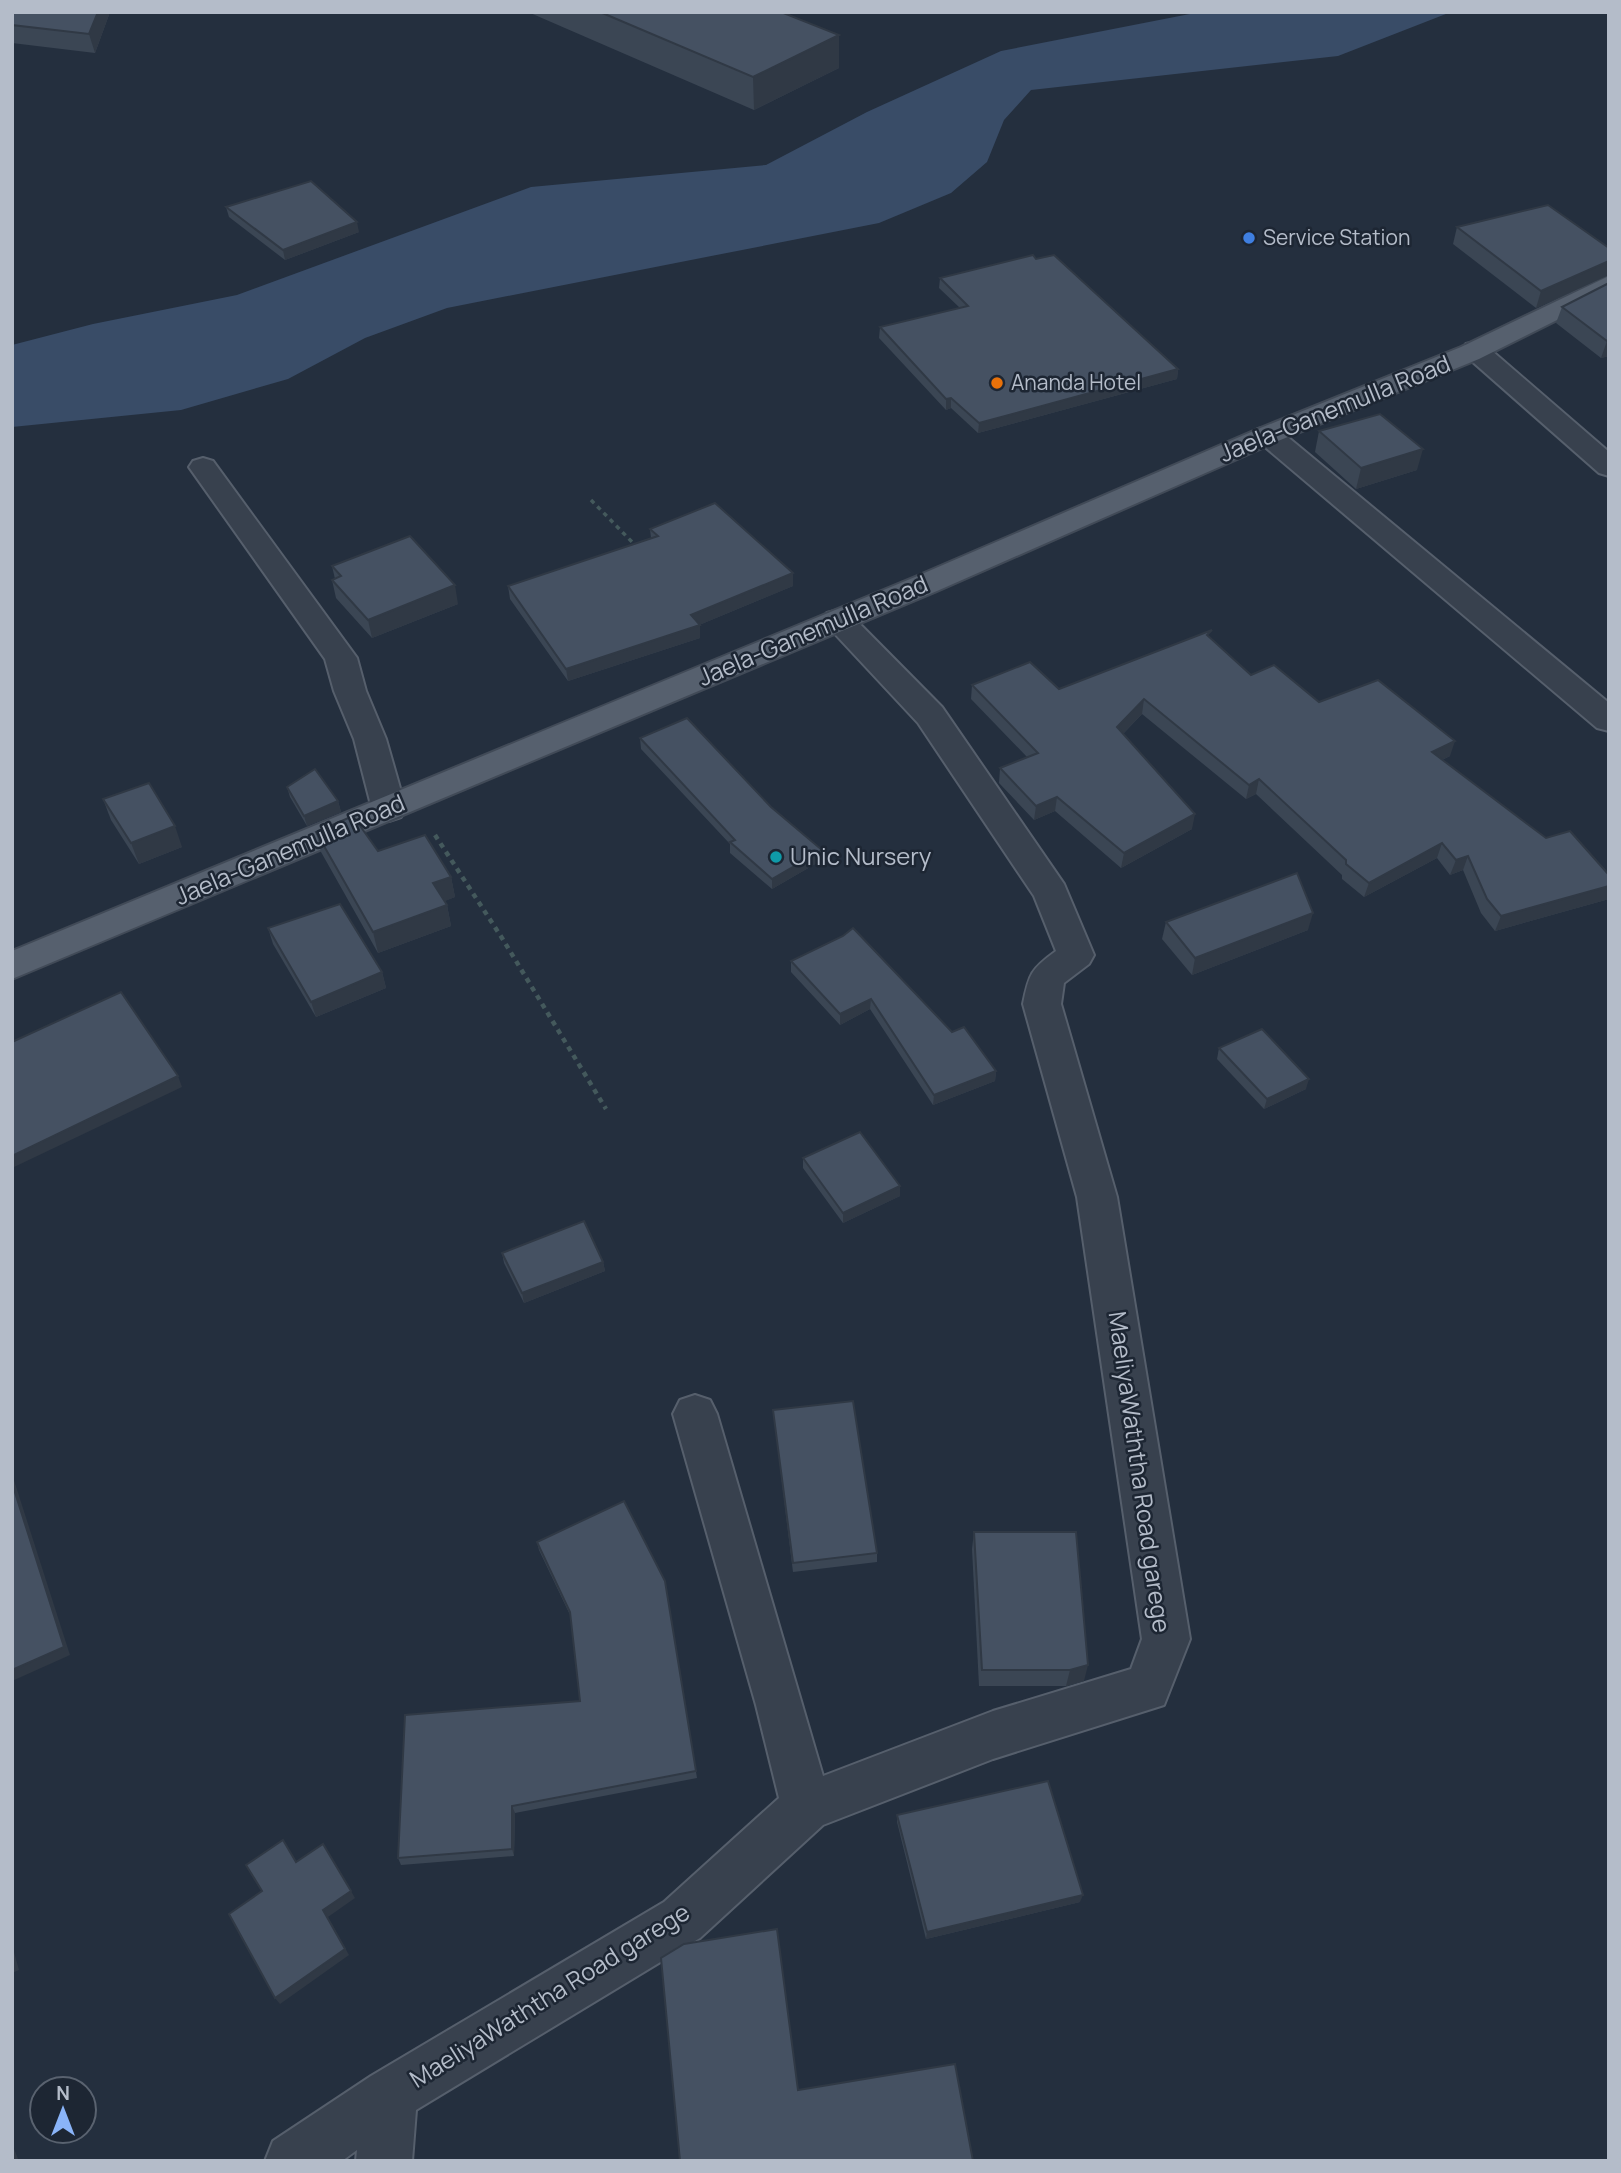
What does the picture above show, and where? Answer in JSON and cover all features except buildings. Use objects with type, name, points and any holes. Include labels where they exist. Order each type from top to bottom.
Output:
[{"type":"main road","name":"Jaela-Ganemulla Road","points":[[12,965],[838,620],[1268,435],[1475,351],[1609,284]]},
{"type":"street","points":[[1475,351],[1609,467]]},
{"type":"street","points":[[1268,435],[1609,720]]},
{"type":"street","points":[[203,467],[341,658],[350,691],[400,804]]},
{"type":"street","name":"MaeliyaWaththa Road garege","points":[[293,2161],[390,2095],[682,1920],[806,1807],[993,1735],[1106,1698],[1147,1689],[1166,1639],[1097,1197],[1042,1004],[1047,976],[1076,955],[1051,894],[930,715],[838,620]]},
{"type":"street","points":[[695,1414],[780,1705],[806,1807]]},
{"type":"street","points":[[384,2161],[390,2095]]},
{"type":"path","points":[[591,500],[643,554]]},
{"type":"path","points":[[400,804],[502,937],[606,1109]]},
{"type":"water","points":[[1200,12],[1451,12],[1338,56],[1031,90],[1004,120],[987,162],[951,193],[879,223],[447,308],[365,338],[288,379],[181,410],[12,427],[12,345],[93,324],[237,295],[531,187],[766,165],[867,112],[1001,51]]},
{"type":"place","name":"Service Station","points":[[1249,238]]},
{"type":"place","name":"Ananda Hotel","points":[[997,383]]},
{"type":"place","name":"Unic Nursery","points":[[776,857]]}]
